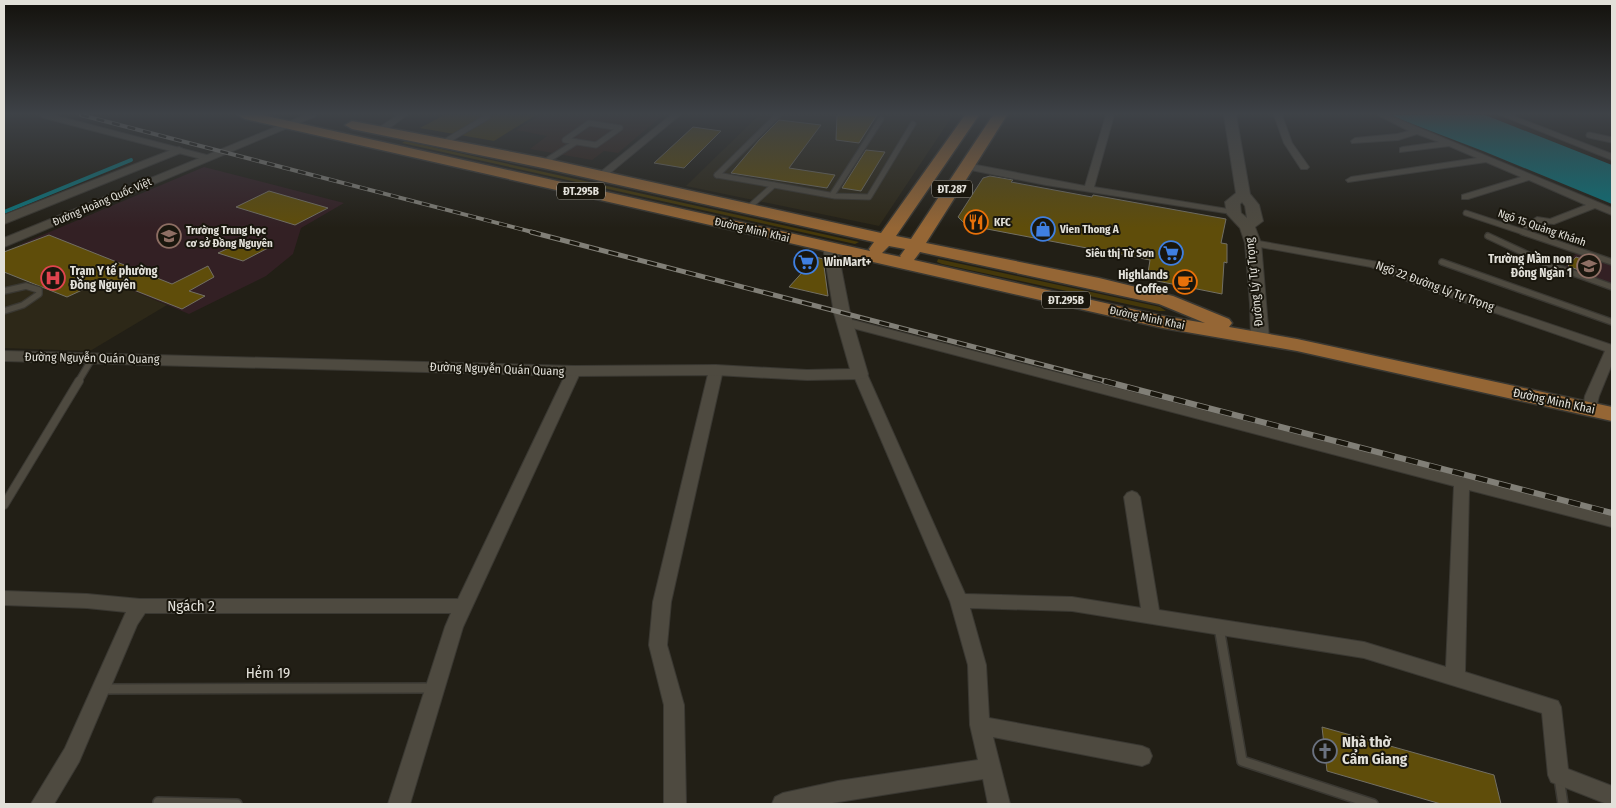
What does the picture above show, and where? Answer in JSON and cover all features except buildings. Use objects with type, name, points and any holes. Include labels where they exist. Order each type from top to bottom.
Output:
[{"type":"main road","name":"Đường Minh Khai","points":[[413,153],[1163,322],[1260,338],[1612,414]]},
{"type":"main road","name":"Đường Minh Khai","points":[[492,153],[1166,300],[1260,338]]},
{"type":"main road","name":"ĐT.287","points":[[886,240],[947,153]]},
{"type":"main road","name":"ĐT.287","points":[[904,264],[975,153]]},
{"type":"main road","name":"Đường Lý Tự Trọng","points":[[1236,153],[1243,195],[1252,205],[1255,221],[1247,226]]},
{"type":"main road","points":[[941,161],[966,166]]},
{"type":"main road","points":[[1234,213],[1232,202],[1243,195]]},
{"type":"main road","name":"Đường Lý Tự Trọng","points":[[1234,213],[1247,226],[1253,243],[1259,304],[1260,338]]},
{"type":"main road","points":[[872,257],[886,240]]},
{"type":"street","name":"Đường Hoàng Quốc Việt","points":[[4,220],[172,153]]},
{"type":"street","name":"Đường Hoàng Quốc Việt","points":[[4,243],[221,153]]},
{"type":"street","points":[[602,176],[630,153]]},
{"type":"street","points":[[1090,189],[1100,153]]},
{"type":"street","points":[[1294,153],[1304,167]]},
{"type":"street","points":[[1471,153],[1612,212]]},
{"type":"street","points":[[1351,180],[1486,159]]},
{"type":"street","points":[[966,166],[1234,213]]},
{"type":"street","points":[[1466,197],[1529,177]]},
{"type":"street","points":[[1528,226],[1541,219],[1550,222],[1595,205]]},
{"type":"street","name":"Ngõ 22 Đường Lý Tự Trọng","points":[[1253,243],[1374,264],[1439,290],[1612,352]]},
{"type":"street","points":[[830,247],[845,322],[860,374],[959,601],[977,666],[980,725],[1000,804]]},
{"type":"street","points":[[845,322],[1003,365],[1324,445],[1612,521]]},
{"type":"street","points":[[1590,409],[1592,396],[1612,352]]},
{"type":"street","name":"Đường Nguyễn Quán Quang","points":[[4,356],[93,356],[574,372],[716,370],[860,374]]},
{"type":"street","points":[[675,804],[674,704],[658,645],[658,636],[662,602],[716,370]]},
{"type":"street","points":[[399,804],[454,628],[574,372]]},
{"type":"street","points":[[1455,677],[1462,482]]},
{"type":"street","points":[[1132,497],[1151,616]]},
{"type":"street","name":"Ngách 2","points":[[4,598],[77,600],[140,606],[463,606]]},
{"type":"street","points":[[959,601],[1072,604],[1151,616],[1364,650],[1455,677],[1551,707],[1558,775],[1612,796]]},
{"type":"street","points":[[42,804],[72,755],[130,621],[140,606]]},
{"type":"street","points":[[980,725],[1142,756]]},
{"type":"street","points":[[783,804],[838,791],[991,768]]},
{"type":"lane","points":[[189,153],[208,158]]},
{"type":"lane","points":[[543,163],[559,153]]},
{"type":"lane","points":[[740,153],[717,175],[860,198],[869,197],[896,153]]},
{"type":"lane","points":[[832,195],[859,153]]},
{"type":"lane","points":[[747,209],[774,185]]},
{"type":"lane","name":"Ngõ 15 Quảng Khánh","points":[[1466,213],[1612,262]]},
{"type":"lane","points":[[1488,236],[1548,264],[1612,287]]},
{"type":"lane","points":[[1442,262],[1612,322]]},
{"type":"lane","points":[[4,291],[23,287],[39,290],[39,294],[30,302],[4,310]]},
{"type":"lane","points":[[4,505],[93,356]]},
{"type":"lane","points":[[1218,627],[1242,761],[1373,804]]},
{"type":"lane","name":"Hẻm 19","points":[[101,689],[435,688]]},
{"type":"lane","points":[[1558,775],[1563,804]]},
{"type":"lane","points":[[158,802],[237,804]]},
{"type":"shaded area","points":[[446,153],[458,153],[859,242],[855,244]]},
{"type":"shaded area","points":[[551,153],[602,153],[592,160]]},
{"type":"shaded area","points":[[720,153],[928,153],[879,226],[686,186]]},
{"type":"shaded area","name":"Trường Trung học cơ sở Đồng Nguyên","points":[[204,167],[344,203],[301,228],[293,254],[266,276],[189,314],[21,244]]},
{"type":"shaded area","name":"Trạm Y tế phường Đồng Nguyên","points":[[21,244],[167,305],[90,351],[4,348],[4,251]]},
{"type":"shaded area","name":"Trường Mầm non Đông Ngàn 1","points":[[1578,251],[1612,263],[1612,286],[1563,269]]},
{"type":"shaded area","points":[[938,259],[1160,307],[1166,311],[942,264],[937,262]]},
{"type":"water","points":[[1487,153],[1581,153],[1612,165],[1612,204]]},
{"type":"waterway","points":[[4,212],[131,160]]},
{"type":"railway","points":[[226,153],[536,233]]},
{"type":"railway","points":[[531,232],[1109,382]]},
{"type":"railway","points":[[1104,381],[1612,513]]},
{"type":"place","name":"KFC","points":[[976,222]]},
{"type":"place","name":"Vien Thong A","points":[[1043,229]]},
{"type":"place","name":"Trường Trung học cơ sở Đồng Nguyên","points":[[169,236]]},
{"type":"place","name":"Siêu thị Từ Sơn","points":[[1171,253]]},
{"type":"place","name":"WinMart+","points":[[806,262]]},
{"type":"place","name":"Trường Mầm non Đông Ngàn 1","points":[[1589,266]]},
{"type":"place","name":"Trạm Y tế phường Đồng Nguyên","points":[[53,278]]},
{"type":"place","name":"Highlands Coffee","points":[[1185,282]]},
{"type":"place","name":"Nhà thờ Cẩm Giang","points":[[1325,751]]}]
